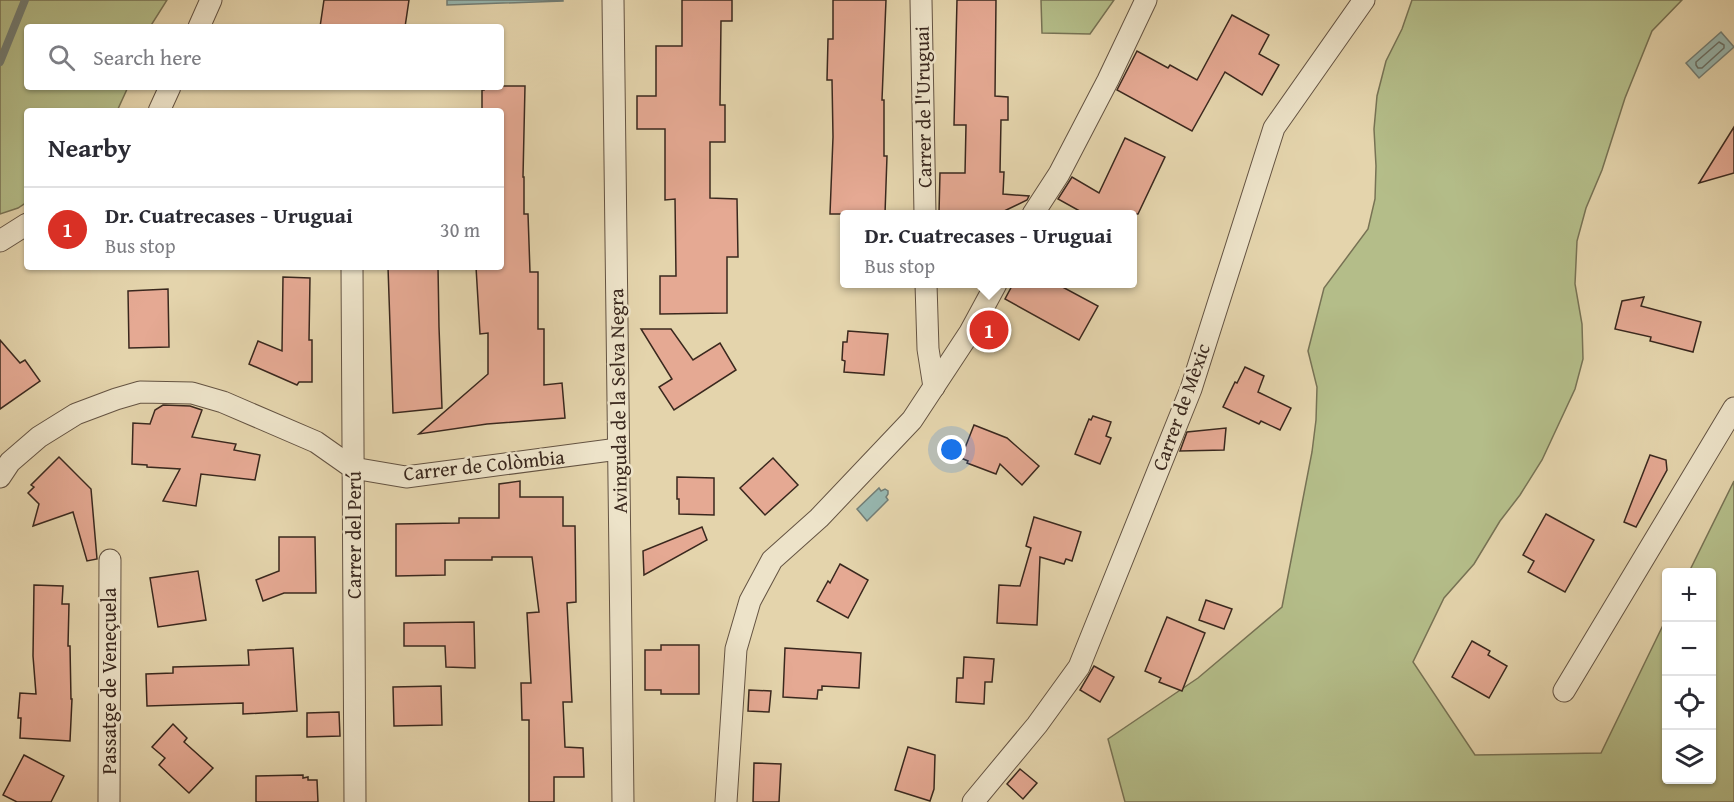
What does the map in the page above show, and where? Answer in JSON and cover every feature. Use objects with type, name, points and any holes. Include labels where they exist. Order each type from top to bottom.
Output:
[{"type":"street","points":[[200,24],[211,0]]},
{"type":"street","name":"Avinguda de la Selva Negra","points":[[613,0],[622,802]]},
{"type":"street","name":"Carrer de l'Uruguai","points":[[921,0],[925,210]]},
{"type":"street","points":[[1036,210],[1059,174],[1146,0]]},
{"type":"street","name":"Carrer de Mèxic","points":[[973,802],[1037,725],[1079,667],[1191,389],[1274,128],[1364,0]]},
{"type":"street","points":[[160,108],[169,90]]},
{"type":"street","points":[[0,241],[24,226]]},
{"type":"street","name":"Carrer del Perú","points":[[352,270],[355,802]]},
{"type":"street","points":[[926,288],[928,349],[934,387]]},
{"type":"street","points":[[726,802],[736,649],[750,601],[772,560],[819,518],[912,420],[970,332],[994,288]]},
{"type":"street","name":"Carrer de Colòmbia","points":[[0,477],[10,462],[39,437],[76,414],[140,392],[192,393],[223,402],[316,442],[353,468],[406,477],[618,449]]},
{"type":"street","points":[[1564,691],[1734,408]]},
{"type":"street","name":"Passatge de Veneçuela","points":[[109,802],[110,560]]},
{"type":"green space","points":[[0,0],[167,0],[152,24],[24,24],[24,90],[127,90],[118,108],[24,108],[24,204],[0,214]]},
{"type":"green space","points":[[1041,0],[1114,0],[1090,34],[1042,33]]},
{"type":"green space","points":[[1412,0],[1682,0],[1652,31],[1625,98],[1602,170],[1586,208],[1577,241],[1575,284],[1582,324],[1583,359],[1575,389],[1542,460],[1474,564],[1444,598],[1413,662],[1475,755],[1601,753],[1662,627],[1662,784],[1716,784],[1716,568],[1691,568],[1734,481],[1734,802],[1125,802],[1108,739],[1198,678],[1282,607],[1316,420],[1317,387],[1308,351],[1324,288],[1368,229],[1375,199],[1374,129],[1377,96],[1386,61],[1402,29]]},
{"type":"water","points":[[447,0],[563,0],[563,1],[447,5]]},
{"type":"water","points":[[1721,32],[1734,47],[1699,78],[1686,63]]},
{"type":"water","points":[[879,488],[881,491],[885,489],[888,491],[886,497],[888,500],[867,521],[857,509]]},
{"type":"building","points":[[324,0],[409,0],[405,24],[320,24]]},
{"type":"building","points":[[682,0],[732,0],[732,21],[721,21],[720,105],[725,105],[725,142],[710,142],[710,198],[737,199],[738,257],[727,257],[727,313],[660,314],[660,276],[676,276],[675,199],[665,200],[665,129],[637,129],[637,96],[656,96],[656,46],[682,46]]},
{"type":"building","points":[[833,0],[886,0],[882,100],[884,100],[884,156],[887,156],[885,210],[840,210],[840,214],[830,214],[833,137],[832,80],[827,80],[828,39],[833,39]]},
{"type":"building","points":[[957,0],[996,0],[995,96],[1008,97],[1008,120],[1001,120],[1000,172],[1004,172],[1003,194],[1029,196],[1027,200],[1006,210],[939,210],[940,173],[965,173],[966,125],[954,125]]},
{"type":"building","points":[[1232,15],[1269,35],[1259,54],[1279,65],[1262,95],[1225,72],[1192,131],[1117,90],[1137,51],[1168,68],[1170,65],[1197,80]]},
{"type":"building","points":[[504,86],[525,86],[523,177],[524,214],[528,214],[530,272],[538,272],[538,329],[544,329],[544,385],[562,383],[565,418],[487,424],[419,434],[488,374],[488,333],[480,334],[476,270],[504,270],[504,108],[482,108],[482,90],[504,90]]},
{"type":"building","points":[[1734,127],[1734,173],[1699,183]]},
{"type":"building","points":[[1125,138],[1165,157],[1138,214],[1137,210],[1078,210],[1058,199],[1072,177],[1099,193]]},
{"type":"building","points":[[388,270],[438,270],[442,408],[393,413]]},
{"type":"building","points":[[283,277],[310,278],[309,340],[312,340],[312,382],[299,382],[297,385],[249,364],[258,341],[282,351]]},
{"type":"building","points":[[1011,288],[1064,288],[1098,306],[1079,340],[1005,299]]},
{"type":"building","points":[[168,289],[169,347],[129,348],[128,291]]},
{"type":"building","points":[[1644,297],[1641,306],[1701,322],[1693,352],[1650,341],[1651,337],[1615,329],[1622,301]]},
{"type":"building","points":[[641,329],[671,329],[693,360],[720,343],[736,370],[674,410],[659,387],[672,379]]},
{"type":"building","points":[[848,331],[888,334],[884,375],[844,372],[843,342],[847,342]]},
{"type":"building","points":[[0,340],[20,363],[25,360],[40,381],[0,409]]},
{"type":"building","points":[[1245,367],[1264,376],[1258,392],[1291,408],[1280,430],[1261,421],[1259,424],[1223,407]]},
{"type":"building","points":[[163,405],[190,406],[202,410],[192,437],[236,444],[234,450],[260,455],[255,480],[201,474],[196,506],[163,501],[180,469],[132,464],[133,423],[150,424],[155,410]]},
{"type":"building","points":[[1093,416],[1111,422],[1106,436],[1111,438],[1100,464],[1075,454],[1089,419],[1091,420]]},
{"type":"building","points":[[974,425],[1007,438],[1039,466],[1022,485],[1000,464],[996,474],[967,463],[968,461],[961,458]]},
{"type":"building","points":[[1226,428],[1224,450],[1180,451],[1187,432]]},
{"type":"building","points":[[1650,455],[1666,460],[1667,470],[1636,527],[1624,522]]},
{"type":"building","points":[[59,457],[91,489],[97,559],[87,561],[73,512],[33,526],[39,504],[28,493],[34,487],[31,485]]},
{"type":"building","points":[[773,458],[798,485],[765,515],[740,488]]},
{"type":"building","points":[[677,477],[714,478],[714,515],[679,514]]},
{"type":"building","points":[[520,481],[520,497],[563,497],[563,526],[575,526],[576,602],[567,603],[572,702],[563,702],[565,747],[583,748],[584,777],[554,777],[554,802],[529,802],[529,720],[522,720],[521,683],[531,683],[527,613],[539,612],[532,557],[445,560],[445,575],[396,576],[396,524],[459,523],[459,518],[499,518],[499,484]]},
{"type":"building","points":[[1546,514],[1594,540],[1565,592],[1528,572],[1534,561],[1523,555]]},
{"type":"building","points":[[1034,517],[1081,532],[1072,561],[1066,559],[1064,564],[1040,557],[1037,625],[997,623],[999,585],[1020,586],[1031,548],[1026,546]]},
{"type":"building","points":[[702,527],[707,540],[644,575],[643,551]]},
{"type":"building","points":[[279,537],[315,537],[316,593],[284,593],[263,601],[256,580],[279,571]]},
{"type":"building","points":[[840,564],[868,580],[848,618],[817,601]]},
{"type":"building","points":[[198,571],[206,620],[158,627],[150,578]]},
{"type":"building","points":[[34,585],[63,586],[62,604],[69,604],[68,646],[70,646],[72,699],[70,741],[20,738],[21,718],[18,718],[20,693],[36,694],[33,656]]},
{"type":"building","points":[[1206,600],[1232,609],[1224,629],[1199,620]]},
{"type":"building","points":[[1167,617],[1205,633],[1182,691],[1159,682],[1161,678],[1145,671]]},
{"type":"building","points":[[474,622],[475,668],[446,667],[445,646],[404,646],[404,623]]},
{"type":"building","points":[[1472,641],[1490,651],[1488,655],[1507,666],[1489,698],[1452,677]]},
{"type":"building","points":[[661,645],[699,645],[699,694],[661,694],[661,690],[645,690],[645,650],[661,650]]},
{"type":"building","points":[[293,648],[297,711],[243,714],[243,703],[147,706],[146,674],[173,673],[173,667],[249,665],[248,650]]},
{"type":"building","points":[[785,648],[861,653],[859,688],[822,686],[822,690],[818,690],[817,699],[783,697]]},
{"type":"building","points":[[964,657],[994,659],[992,682],[985,682],[984,704],[956,702],[957,678],[963,678]]},
{"type":"building","points":[[1094,666],[1114,677],[1100,702],[1080,690]]},
{"type":"building","points":[[441,686],[442,725],[394,726],[393,687]]},
{"type":"building","points":[[749,690],[771,691],[769,712],[748,711]]},
{"type":"building","points":[[339,712],[340,736],[307,737],[307,713]]},
{"type":"building","points":[[173,724],[187,738],[184,742],[213,768],[189,793],[159,765],[165,758],[152,747]]},
{"type":"building","points":[[908,747],[935,755],[934,789],[930,801],[895,790]]},
{"type":"building","points":[[24,755],[64,776],[51,802],[17,802],[3,795]]},
{"type":"building","points":[[754,763],[781,764],[779,802],[753,802]]},
{"type":"building","points":[[1020,769],[1037,783],[1023,799],[1007,784]]},
{"type":"building","points":[[303,775],[303,778],[308,777],[308,780],[317,780],[318,802],[256,802],[256,776]]},
{"type":"waterway","points":[[0,62],[25,0]]},
{"type":"place","name":"Dr. Cuatrecases - Uruguai","points":[[989,330]]}]
